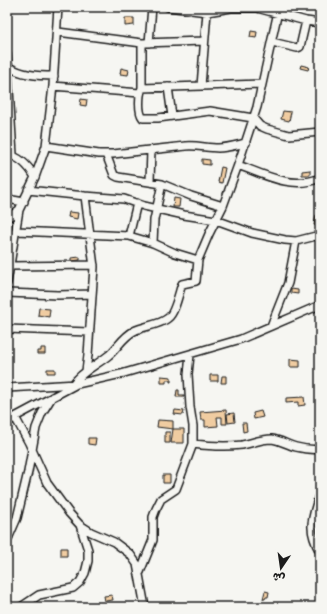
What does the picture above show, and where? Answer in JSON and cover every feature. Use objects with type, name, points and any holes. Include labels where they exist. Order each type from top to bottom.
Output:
[{"type":"street","points":[[7,283],[20,210],[35,177],[46,146],[58,32],[58,7]]},
{"type":"street","points":[[152,7],[145,43],[141,91],[142,117],[149,118],[172,116],[210,111],[254,118],[260,126],[282,134],[289,135],[320,132]]},
{"type":"street","points":[[168,7],[207,12],[238,7],[257,8],[279,11],[306,21],[320,23]]},
{"type":"street","points":[[7,423],[15,417],[75,384],[77,379],[110,354],[125,337],[144,326],[157,323],[170,317],[182,284],[196,281],[198,260],[222,206],[254,118],[279,11]]},
{"type":"street","points":[[201,86],[207,12]]},
{"type":"street","points":[[272,42],[297,48],[300,47],[306,21]]},
{"type":"street","points":[[58,32],[145,43],[204,41]]},
{"type":"street","points":[[7,55],[10,155],[22,160],[35,177]]},
{"type":"street","points":[[8,67],[25,74],[54,76]]},
{"type":"street","points":[[53,86],[141,91],[168,87],[262,84]]},
{"type":"street","points":[[168,87],[172,116]]},
{"type":"street","points":[[46,146],[106,154],[123,154],[195,145],[220,148],[246,143]]},
{"type":"street","points":[[150,181],[151,150]]},
{"type":"street","points":[[106,154],[114,175],[118,177],[162,184],[191,196],[222,206]]},
{"type":"street","points":[[238,165],[278,180],[296,183],[305,183],[320,178]]},
{"type":"street","points":[[153,243],[154,220],[162,184]]},
{"type":"street","points":[[28,190],[119,198],[184,215],[216,220],[252,233],[285,240],[296,241],[320,235]]},
{"type":"street","points":[[85,196],[94,265],[86,371]]},
{"type":"street","points":[[7,199],[24,202]]},
{"type":"street","points":[[129,236],[137,203]]},
{"type":"street","points":[[7,218],[20,210]]},
{"type":"street","points":[[17,231],[129,236],[153,243],[176,253],[198,260]]},
{"type":"street","points":[[271,326],[288,283],[296,241]]},
{"type":"street","points":[[11,266],[94,265]]},
{"type":"street","points":[[7,293],[58,295],[92,294]]},
{"type":"street","points":[[7,388],[75,384],[121,374],[241,339],[320,305]]},
{"type":"street","points":[[7,329],[89,332]]},
{"type":"street","points":[[140,572],[153,540],[152,517],[162,499],[176,489],[193,444],[193,426],[188,374],[190,355]]},
{"type":"street","points":[[7,541],[18,518],[36,428],[42,413],[52,397]]},
{"type":"street","points":[[15,417],[48,483],[80,525],[88,550],[88,561],[85,574],[80,582],[73,588],[39,595],[21,607]]},
{"type":"street","points":[[193,444],[225,446],[273,439],[308,450],[320,449]]},
{"type":"street","points":[[320,492],[311,528],[314,541],[320,552]]},
{"type":"street","points":[[80,525],[91,532],[114,542],[130,554],[138,564],[145,607]]},
{"type":"building","points":[[125,18],[134,18],[134,25],[125,26]]},
{"type":"building","points":[[251,31],[257,32],[256,38],[250,37]]},
{"type":"building","points":[[301,65],[309,67],[308,70],[300,68]]},
{"type":"building","points":[[121,68],[129,70],[128,75],[120,74]]},
{"type":"building","points":[[81,99],[87,100],[86,106],[80,105]]},
{"type":"building","points":[[283,111],[291,112],[289,121],[281,119]]},
{"type":"building","points":[[202,159],[210,160],[210,165],[202,164]]},
{"type":"building","points":[[221,167],[225,168],[222,183],[218,182]]},
{"type":"building","points":[[310,170],[310,175],[302,175],[302,171]]},
{"type":"building","points":[[174,198],[180,199],[179,207],[173,207]]},
{"type":"building","points":[[69,212],[78,213],[77,219],[68,217]]},
{"type":"building","points":[[316,215],[320,216],[320,226],[314,225]]},
{"type":"building","points":[[80,257],[80,260],[71,261],[71,258]]},
{"type":"building","points":[[291,289],[298,290],[298,294],[291,293]]},
{"type":"building","points":[[39,308],[50,309],[49,317],[38,315]]},
{"type":"building","points":[[41,348],[45,348],[45,354],[37,354],[37,351],[41,351]]},
{"type":"building","points":[[290,359],[300,360],[300,367],[290,367]]},
{"type":"building","points":[[47,369],[55,369],[55,373],[47,373]]},
{"type":"building","points":[[210,375],[218,375],[218,381],[210,381]]},
{"type":"building","points":[[161,376],[171,377],[171,382],[170,380],[166,380],[166,383],[161,383]]},
{"type":"building","points":[[222,376],[226,376],[226,383],[221,383]]},
{"type":"building","points":[[177,390],[179,390],[179,395],[184,395],[184,397],[176,397]]},
{"type":"building","points":[[304,397],[305,405],[298,406],[298,402],[286,403],[286,398]]},
{"type":"building","points":[[175,410],[184,411],[183,415],[174,414]]},
{"type":"building","points":[[226,410],[227,424],[222,424],[222,417],[217,417],[218,426],[205,427],[205,420],[201,420],[200,412]]},
{"type":"building","points":[[261,411],[263,417],[254,419],[253,413]]},
{"type":"building","points":[[234,413],[235,422],[228,423],[227,414]]},
{"type":"building","points":[[158,420],[173,421],[173,429],[157,427]]},
{"type":"building","points":[[242,423],[246,423],[247,431],[243,432]]},
{"type":"building","points":[[173,429],[184,429],[184,443],[171,443]]},
{"type":"building","points":[[165,432],[170,432],[170,443],[165,443]]},
{"type":"building","points":[[88,438],[96,438],[95,445],[88,444]]},
{"type":"building","points":[[163,475],[170,475],[170,483],[163,483]]},
{"type":"building","points":[[61,548],[67,548],[67,556],[61,556]]},
{"type":"building","points":[[265,591],[269,592],[268,597],[263,599]]},
{"type":"building","points":[[112,595],[113,600],[105,601],[104,596]]}]
